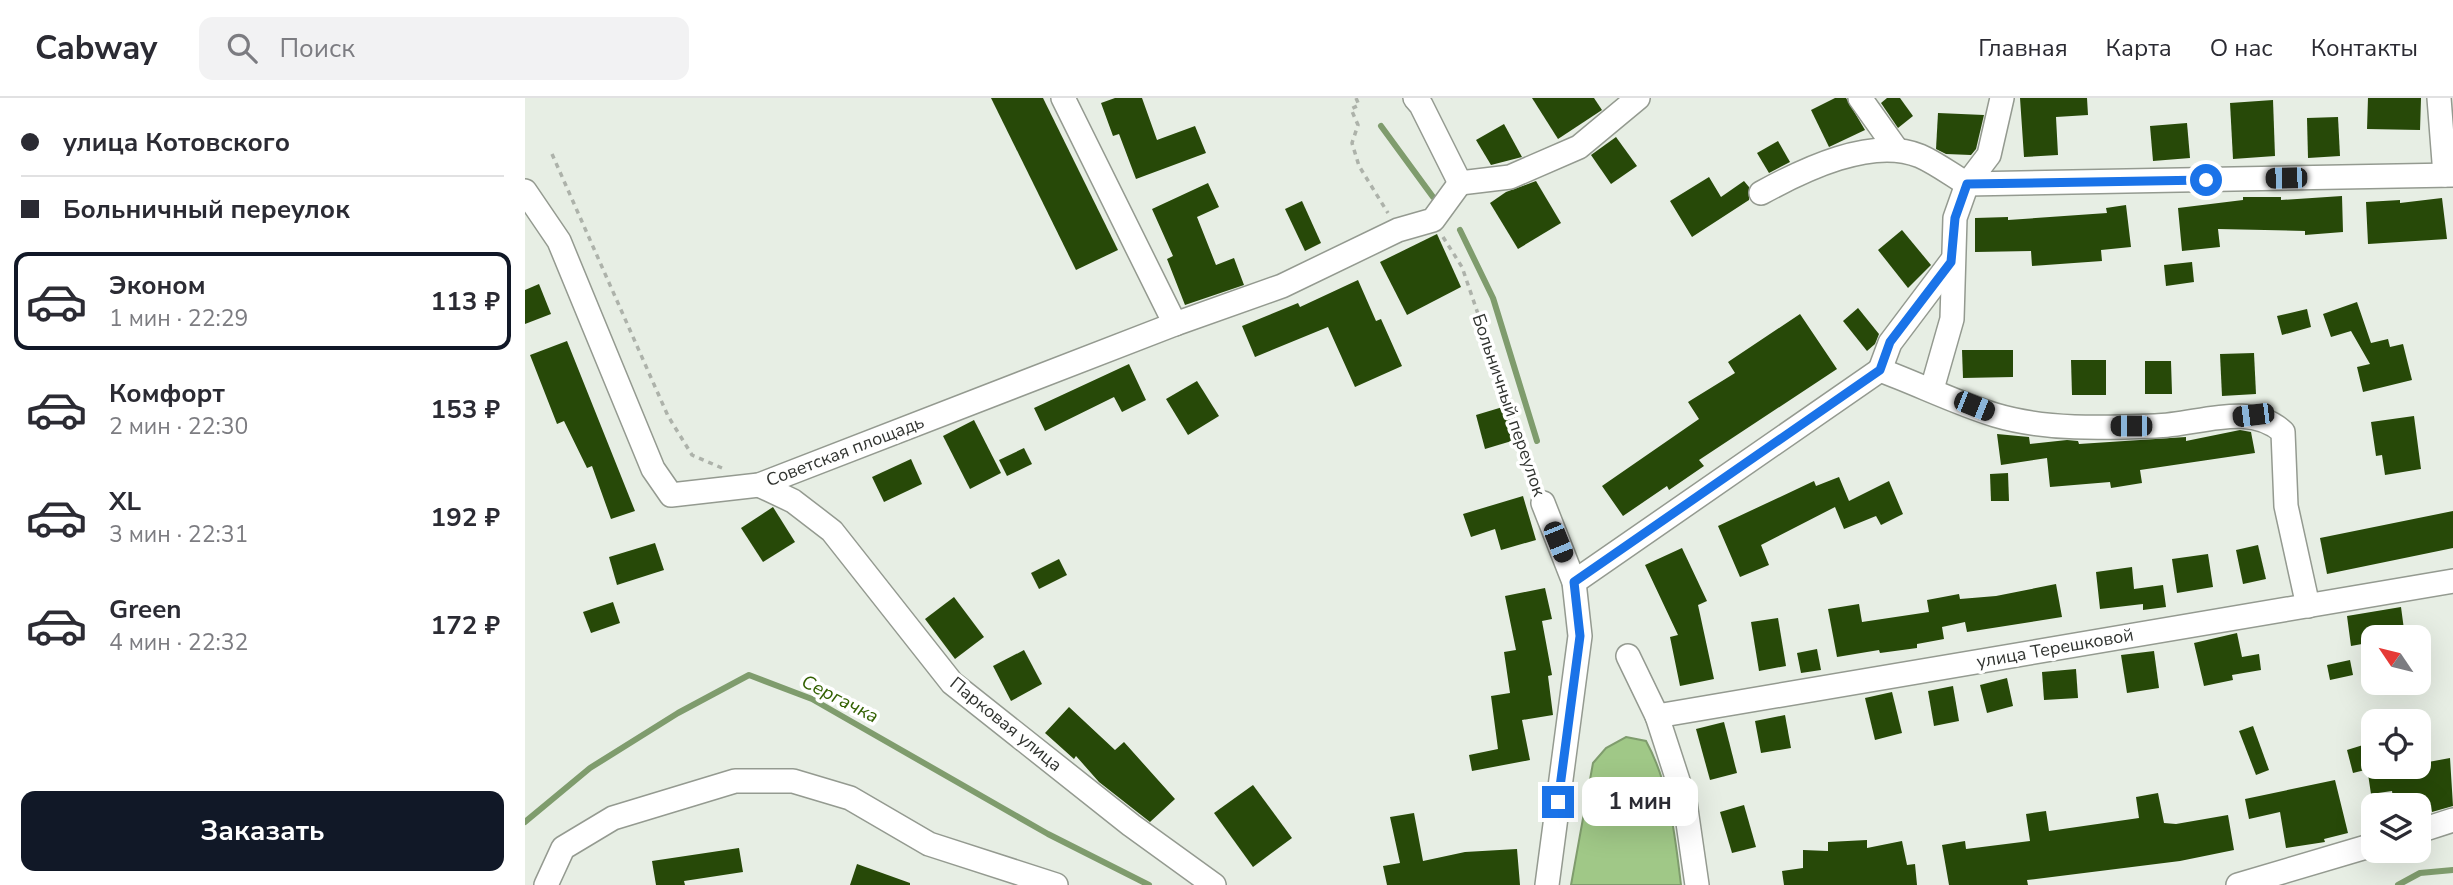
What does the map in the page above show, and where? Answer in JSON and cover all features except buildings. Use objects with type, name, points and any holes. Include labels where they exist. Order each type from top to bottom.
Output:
[{"type":"street","points":[[1063,98],[1175,324]]},
{"type":"street","points":[[1415,98],[1460,183]]},
{"type":"street","points":[[1433,220],[1460,183],[1510,177],[1579,147],[1638,98]]},
{"type":"street","points":[[1860,98],[1897,150]]},
{"type":"street","points":[[1932,389],[1952,319],[1951,262],[1955,218],[1967,184],[1989,155],[2002,98]]},
{"type":"street","points":[[1761,193],[1802,171],[1856,154],[1897,150],[1920,156],[1967,184],[2449,175],[2439,98]]},
{"type":"street","name":"Советская площадь","points":[[525,191],[559,241],[653,469],[671,495],[759,485],[1175,324],[1282,286],[1398,230],[1433,220]]},
{"type":"street","points":[[1574,582],[1880,370],[1890,342],[1951,262]]},
{"type":"street","points":[[1880,370],[1996,415],[2052,426],[2157,426],[2253,415],[2270,420],[2283,432],[2287,506],[2308,606]]},
{"type":"street","name":"Парковая улица","points":[[759,485],[793,501],[832,531],[953,683],[1131,825],[1214,885]]},
{"type":"street","name":"Больничный переулок","points":[[1543,503],[1574,582],[1580,636],[1547,885]]},
{"type":"street","name":"улица Терешковой","points":[[1657,716],[2453,581]]},
{"type":"street","points":[[1627,656],[1657,716],[1685,802],[1697,885]]},
{"type":"street","points":[[546,885],[563,848],[614,817],[735,781],[793,781],[850,798],[929,844],[1056,885]]},
{"type":"street","points":[[2431,827],[2453,820]]},
{"type":"street","points":[[2238,885],[2361,849]]},
{"type":"path","points":[[1356,98],[1359,105],[1351,109],[1359,125],[1352,143],[1359,166],[1398,230]]},
{"type":"path","points":[[552,154],[668,416],[692,455],[725,470]]},
{"type":"path","name":"Больничный переулок","points":[[1433,220],[1461,267],[1543,503]]},
{"type":"shaded area","points":[[1626,737],[1646,741],[1661,775],[1670,811],[1681,885],[1571,885],[1593,763],[1606,748]]},
{"type":"waterway","points":[[1381,126],[1433,197]]},
{"type":"waterway","points":[[1460,230],[1493,298],[1537,441]]},
{"type":"waterway","name":"Сергачка","points":[[525,822],[590,768],[678,713],[749,675],[812,699],[1048,834],[1149,885]]},
{"type":"waterway","name":"Сергачка","points":[[2398,885],[2420,873],[2453,870]]},
{"type":"route","points":[[1558,802],[1580,636],[1574,582],[1788,431],[1880,370],[1890,342],[1951,262],[1955,218],[1967,184],[2206,180]]}]
